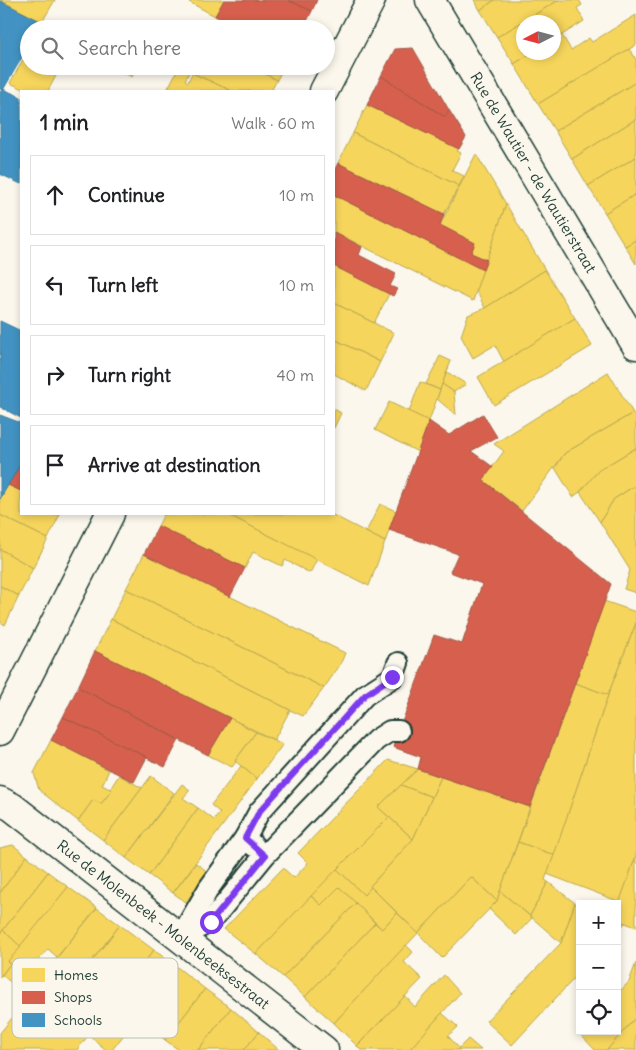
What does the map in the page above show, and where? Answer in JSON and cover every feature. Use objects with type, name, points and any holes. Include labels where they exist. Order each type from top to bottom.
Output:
[{"type":"street","points":[[335,70],[371,0]]},
{"type":"street","name":"Rue de Wautier - de Wautierstraat","points":[[430,0],[636,345]]},
{"type":"street","points":[[325,90],[332,75]]},
{"type":"street","points":[[0,731],[109,515]]},
{"type":"street","name":"Rue de Molenbeek - Molenbeeksestraat","points":[[0,801],[12,807],[324,1050]]},
{"type":"lane","points":[[180,938],[209,888],[245,838],[259,812],[365,695],[392,677],[398,662]]},
{"type":"lane","points":[[180,938],[211,922],[265,856],[376,740],[390,731],[399,731]]},
{"type":"lane","points":[[245,838],[265,856]]},
{"type":"building: Homes","points":[[0,0],[55,0],[43,20],[38,20]]},
{"type":"building: Homes","points":[[190,0],[224,0],[215,16],[189,2]]},
{"type":"building: Homes","points":[[474,0],[495,0],[480,10]]},
{"type":"building: Homes","points":[[495,0],[559,0],[534,15],[516,15],[516,26],[497,37],[480,10]]},
{"type":"building: Homes","points":[[559,0],[579,0],[582,5],[577,8],[584,21],[561,36],[561,15],[534,15]]},
{"type":"building: Homes","points":[[636,15],[636,45],[538,104],[514,64],[520,60],[561,60],[562,35],[571,50],[589,38],[592,42]]},
{"type":"building: Homes","points":[[516,26],[516,60],[520,60],[514,64],[497,37]]},
{"type":"building: Homes","points":[[629,49],[636,59],[636,82],[555,131],[538,104]]},
{"type":"building: Homes","points":[[20,65],[20,75],[56,75],[49,90],[26,90],[10,83]]},
{"type":"building: Homes","points":[[175,75],[188,75],[185,80],[188,82],[191,75],[196,75],[230,90],[172,90],[168,88]]},
{"type":"building: Homes","points":[[196,75],[267,75],[277,80],[272,90],[230,90]]},
{"type":"building: Homes","points":[[267,75],[280,75],[277,80]]},
{"type":"building: Homes","points":[[636,82],[636,119],[572,159],[555,131]]},
{"type":"building: Homes","points":[[367,105],[459,149],[457,151],[461,153],[452,170],[464,176],[459,186],[353,133]]},
{"type":"building: Homes","points":[[636,119],[636,157],[588,186],[572,159]]},
{"type":"building: Homes","points":[[353,133],[459,186],[444,214],[338,163]]},
{"type":"building: Homes","points":[[476,154],[506,204],[487,260],[471,253],[475,243],[440,225]]},
{"type":"building: Homes","points":[[636,157],[636,194],[605,213],[588,186]]},
{"type":"building: Homes","points":[[636,194],[636,240],[625,246],[605,213]]},
{"type":"building: Homes","points":[[335,196],[483,270],[473,301],[335,232]]},
{"type":"building: Homes","points":[[506,204],[545,270],[485,308],[476,290]]},
{"type":"building: Homes","points":[[636,240],[636,264],[625,246]]},
{"type":"building: Homes","points":[[335,267],[389,294],[374,323],[335,304]]},
{"type":"building: Homes","points":[[545,270],[575,318],[504,362],[495,345],[473,358],[461,336],[468,315],[485,308]]},
{"type":"building: Homes","points":[[335,304],[394,333],[380,362],[335,340]]},
{"type":"building: Homes","points":[[575,318],[592,346],[494,405],[478,377]]},
{"type":"building: Homes","points":[[335,340],[380,362],[366,391],[335,375]]},
{"type":"building: Homes","points":[[440,356],[451,361],[440,390],[426,384]]},
{"type":"building: Homes","points":[[447,372],[466,384],[454,392],[442,384]]},
{"type":"building: Homes","points":[[608,372],[633,413],[565,453],[522,511],[483,480],[504,451],[494,444]]},
{"type":"building: Homes","points":[[420,382],[440,390],[429,421],[409,412]]},
{"type":"building: Homes","points":[[442,384],[454,392],[456,415],[437,399]]},
{"type":"building: Homes","points":[[389,402],[429,421],[418,452],[375,430]]},
{"type":"building: Homes","points":[[335,410],[341,413],[335,426]]},
{"type":"building: Homes","points":[[633,413],[636,418],[636,448],[599,470],[580,492],[573,497],[555,468],[565,453]]},
{"type":"building: Homes","points":[[636,448],[636,485],[614,499],[600,522],[580,492],[599,470]]},
{"type":"building: Homes","points":[[8,485],[20,491],[20,515],[60,515],[48,539],[0,515],[0,499]]},
{"type":"building: Homes","points":[[636,485],[636,593],[624,589],[630,570],[600,522],[614,499]]},
{"type":"building: Homes","points":[[380,504],[396,511],[385,542],[366,532]]},
{"type":"building: Homes","points":[[0,515],[48,539],[33,568],[0,549]]},
{"type":"building: Homes","points":[[164,515],[229,515],[317,559],[310,573],[285,560],[282,566],[253,552],[245,568],[158,526]]},
{"type":"building: Homes","points":[[229,515],[333,515],[385,542],[369,586]]},
{"type":"building: Homes","points":[[0,549],[33,568],[19,596],[0,586]]},
{"type":"building: Homes","points":[[144,554],[345,653],[340,665],[324,688],[126,589]]},
{"type":"building: Homes","points":[[0,586],[19,596],[5,625],[0,622]]},
{"type":"building: Homes","points":[[126,589],[324,688],[303,716],[290,710],[111,619]]},
{"type":"building: Homes","points":[[604,601],[636,612],[636,623],[608,695],[575,683]]},
{"type":"building: Homes","points":[[111,619],[290,710],[274,740],[95,651]]},
{"type":"building: Homes","points":[[636,623],[636,856],[621,900],[615,900],[547,874],[608,695]]},
{"type":"building: Homes","points":[[575,683],[608,695],[554,855],[518,842]]},
{"type":"building: Homes","points":[[230,718],[256,732],[232,767],[208,755]]},
{"type":"building: Homes","points":[[256,732],[283,744],[257,779],[235,761]]},
{"type":"building: Homes","points":[[51,740],[109,770],[102,785],[112,790],[101,804],[93,800],[78,821],[39,790],[34,773]]},
{"type":"building: Homes","points":[[388,760],[418,769],[378,807],[389,817],[256,954],[224,929],[283,868],[294,878],[308,863],[298,853]]},
{"type":"building: Homes","points":[[241,766],[257,779],[173,893],[149,875],[198,808],[214,820],[220,813],[211,805]]},
{"type":"building: Homes","points":[[418,769],[441,777],[432,797],[401,785]]},
{"type":"building: Homes","points":[[119,775],[142,788],[103,840],[78,821],[93,800],[101,804],[112,790],[110,789]]},
{"type":"building: Homes","points":[[151,776],[174,793],[126,858],[103,840]]},
{"type":"building: Homes","points":[[441,777],[530,807],[497,901],[471,877],[418,933],[370,886],[413,839]]},
{"type":"building: Homes","points":[[182,784],[190,790],[183,798],[198,808],[149,875],[126,858]]},
{"type":"building: Homes","points":[[401,785],[432,797],[413,839],[378,807]]},
{"type":"building: Homes","points":[[389,817],[413,839],[364,895],[337,869]]},
{"type":"building: Homes","points":[[518,842],[554,855],[545,880],[548,882],[530,916],[500,891]]},
{"type":"building: Homes","points":[[13,845],[27,856],[0,893],[0,848]]},
{"type":"building: Homes","points":[[27,856],[48,872],[0,934],[0,893]]},
{"type":"building: Homes","points":[[636,856],[636,927],[621,921],[620,900]]},
{"type":"building: Homes","points":[[196,863],[208,872],[186,902],[173,893]]},
{"type":"building: Homes","points":[[337,869],[364,895],[371,887],[397,913],[382,929],[339,887],[321,905],[311,896]]},
{"type":"building: Homes","points":[[48,872],[68,887],[21,947],[3,930]]},
{"type":"building: Homes","points":[[471,877],[497,901],[442,958],[418,933]]},
{"type":"building: Homes","points":[[548,882],[575,903],[561,943],[530,916]]},
{"type":"building: Homes","points":[[68,887],[97,908],[57,957],[48,949],[40,958],[12,958],[12,983],[2,975],[10,964],[7,962]]},
{"type":"building: Homes","points":[[339,887],[356,903],[283,977],[256,954],[311,896],[321,905]]},
{"type":"building: Homes","points":[[500,891],[532,918],[516,935],[489,909],[497,901]]},
{"type":"building: Homes","points":[[356,903],[375,923],[305,997],[283,977]]},
{"type":"building: Homes","points":[[575,903],[576,976],[512,1045],[486,1021],[561,943]]},
{"type":"building: Homes","points":[[97,908],[120,925],[94,958],[57,958]]},
{"type":"building: Homes","points":[[397,913],[418,933],[334,1023],[305,997],[375,923],[382,929]]},
{"type":"building: Homes","points":[[120,925],[154,950],[148,958],[94,958]]},
{"type":"building: Homes","points":[[3,930],[21,947],[7,962],[10,964],[0,977],[0,934]]},
{"type":"building: Homes","points":[[406,945],[413,952],[404,962],[422,979],[357,1046],[334,1023]]},
{"type":"building: Homes","points":[[154,950],[165,958],[148,958]]},
{"type":"building: Homes","points":[[636,963],[636,1017],[621,1034],[621,990],[629,982]]},
{"type":"building: Homes","points":[[178,968],[205,989],[178,1023]]},
{"type":"building: Homes","points":[[444,975],[460,993],[409,1050],[361,1050],[357,1046],[405,996],[415,1007]]},
{"type":"building: Homes","points":[[205,989],[231,1008],[198,1050],[179,1050],[165,1040],[167,1038],[178,1038],[178,1023]]},
{"type":"building: Homes","points":[[231,1008],[259,1032],[244,1050],[198,1050]]},
{"type":"building: Homes","points":[[442,1013],[458,1027],[448,1036],[459,1048],[457,1050],[409,1050]]},
{"type":"building: Homes","points":[[636,1017],[636,1050],[607,1050]]},
{"type":"building: Homes","points":[[12,1018],[12,1038],[86,1038],[77,1050],[0,1050],[0,1033]]},
{"type":"building: Homes","points":[[259,1032],[279,1050],[244,1050]]},
{"type":"building: Homes","points":[[581,1035],[620,1035],[607,1050],[595,1050]]},
{"type":"building: Homes","points":[[92,1038],[121,1038],[112,1050],[106,1050]]},
{"type":"building: Homes","points":[[468,1039],[481,1050],[457,1050]]},
{"type":"building: Shops","points":[[224,0],[288,0],[312,11],[308,20],[223,20],[215,16]]},
{"type":"building: Shops","points":[[288,0],[317,0],[312,11]]},
{"type":"building: Shops","points":[[413,48],[449,110],[445,117],[381,76],[395,49]]},
{"type":"building: Shops","points":[[381,76],[445,117],[449,110],[466,137],[459,149],[367,105]]},
{"type":"building: Shops","points":[[338,163],[444,214],[440,225],[475,243],[471,253],[487,260],[483,270],[335,196],[335,169]]},
{"type":"building: Shops","points":[[335,233],[362,247],[359,255],[396,274],[390,286],[397,289],[393,296],[335,267]]},
{"type":"building: Shops","points":[[483,414],[497,437],[471,451],[493,467],[483,480],[611,584],[530,807],[418,769],[421,757],[393,747],[434,635],[462,644],[482,584],[450,572],[458,554],[389,530],[429,421],[449,435]]},
{"type":"building: Shops","points":[[20,465],[20,491],[8,485]]},
{"type":"building: Shops","points":[[158,526],[245,568],[230,597],[144,554]]},
{"type":"building: Shops","points":[[95,651],[230,718],[208,755],[78,687]]},
{"type":"building: Shops","points":[[78,687],[179,740],[165,767],[63,717]]},
{"type":"building: Shops","points":[[63,717],[147,757],[134,782],[51,740]]},
{"type":"building: Schools","points":[[0,1],[38,20],[20,20],[20,61],[3,90],[0,89]]},
{"type":"building: Schools","points":[[3,89],[20,97],[20,184],[0,174],[0,92]]},
{"type":"building: Schools","points":[[0,321],[20,331],[20,417],[0,407]]},
{"type":"building: Schools","points":[[0,415],[20,423],[20,465],[0,499]]},
{"type":"route","points":[[211,922],[265,856],[245,838],[259,812],[365,695],[392,677]]}]
